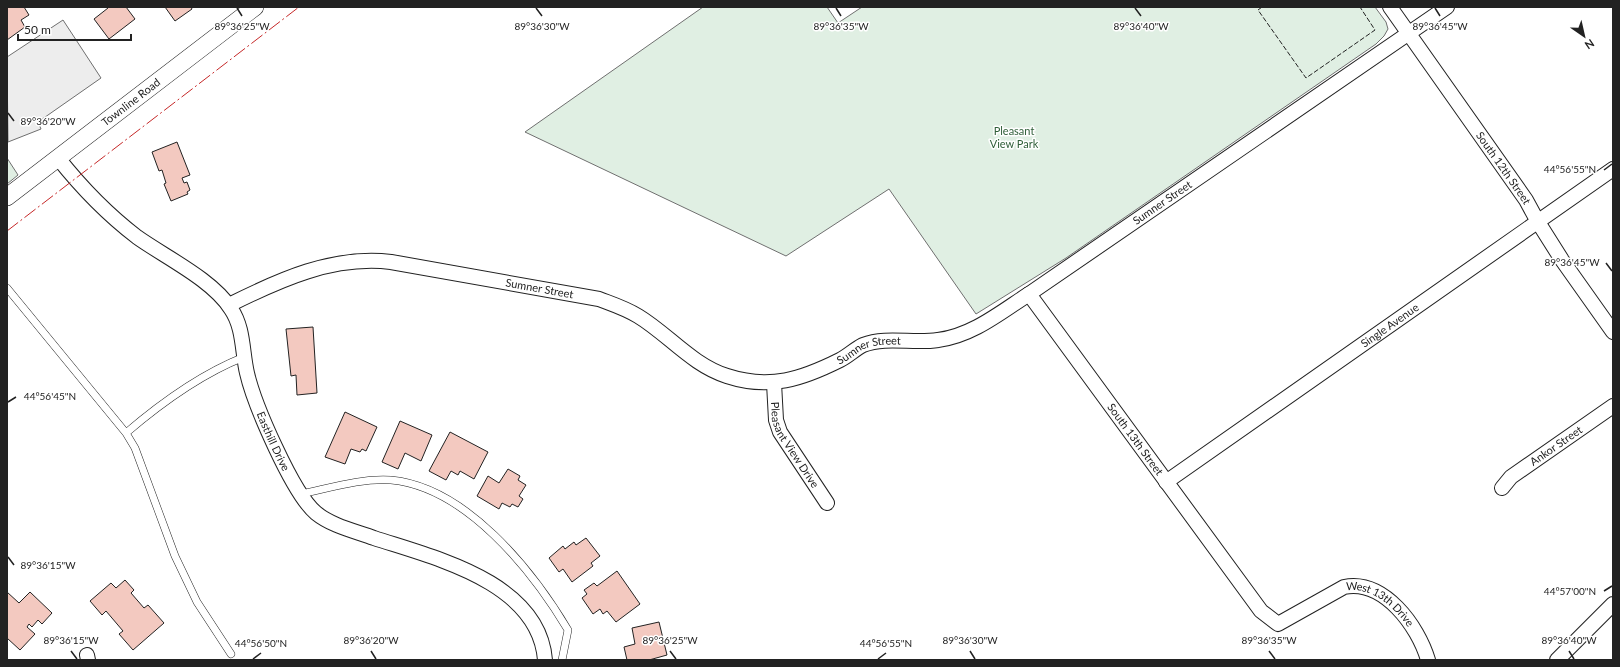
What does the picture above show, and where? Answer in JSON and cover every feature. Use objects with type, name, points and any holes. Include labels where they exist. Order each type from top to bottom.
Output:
[{"type":"street","name":"Townline Road","points":[[7,197],[255,7]]},
{"type":"street","name":"South 12th Street","points":[[1390,7],[1526,200],[1538,222],[1613,332]]},
{"type":"street","name":"Sumner Street","points":[[229,305],[280,281],[325,266],[364,260],[390,262],[599,299],[619,306],[638,316],[707,367],[726,376],[747,381],[774,383],[804,377],[849,355],[862,346],[892,340],[937,341],[954,338],[979,325],[1029,294],[1447,7]]},
{"type":"street","name":"Easthill Drive","points":[[58,158],[111,216],[138,237],[204,282],[229,305],[240,328],[244,357],[252,390],[290,474],[301,494],[317,513],[333,523],[454,566],[498,587],[518,604],[534,623],[542,640],[545,660]]},
{"type":"street","name":"Single Avenue","points":[[1166,482],[1613,169]]},
{"type":"street","name":"South 13th Street","points":[[1029,294],[1241,584]]},
{"type":"street","name":"Pleasant View Drive","points":[[774,383],[776,420],[780,432],[827,503]]},
{"type":"street","name":"Ankor Street","points":[[1502,488],[1511,477],[1613,406]]},
{"type":"street","name":"West 13th Drive","points":[[1241,584],[1261,611],[1278,624],[1344,587],[1354,585],[1368,587],[1382,595],[1407,619],[1421,639],[1428,660]]},
{"type":"street","points":[[1557,660],[1613,604]]},
{"type":"lane","points":[[7,288],[126,433],[135,448],[175,556],[197,602],[231,654]]},
{"type":"lane","points":[[126,433],[168,401],[211,373],[244,357]]},
{"type":"lane","points":[[301,494],[354,482],[391,480],[427,488],[455,503],[502,541],[550,600],[568,630],[562,660]]},
{"type":"green space","name":"Pleasant View Park","points":[[703,7],[827,7],[838,23],[862,7],[1375,7],[1386,22],[1388,29],[1384,36],[1376,44],[1066,258],[976,314],[889,189],[786,256],[525,132]]},
{"type":"green space","points":[[7,158],[18,175],[7,184]]},
{"type":"shaded area","points":[[63,20],[101,78],[38,122],[41,129],[8,142],[7,57]]},
{"type":"building","points":[[7,7],[24,7],[29,15],[21,20],[25,27],[7,40]]},
{"type":"building","points":[[107,7],[126,7],[135,19],[109,39],[94,19],[108,8]]},
{"type":"building","points":[[165,7],[191,7],[192,9],[175,21]]},
{"type":"building","points":[[177,142],[190,175],[182,178],[184,183],[187,182],[190,190],[187,192],[188,194],[171,201],[164,184],[166,183],[162,170],[159,171],[152,152]]},
{"type":"building","points":[[313,327],[317,393],[297,395],[296,375],[291,376],[286,329]]},
{"type":"building","points":[[345,412],[377,427],[366,451],[362,449],[360,452],[351,449],[345,464],[325,457]]},
{"type":"building","points":[[400,421],[432,435],[421,461],[405,453],[398,469],[382,462]]},
{"type":"building","points":[[450,432],[488,452],[474,479],[460,471],[458,475],[451,471],[446,480],[429,471]]},
{"type":"building","points":[[508,469],[520,476],[518,480],[526,485],[519,496],[523,499],[518,507],[512,504],[510,507],[502,503],[499,509],[477,496],[488,476],[499,483]]},
{"type":"building","points":[[586,538],[600,556],[591,563],[593,566],[572,582],[563,569],[559,572],[549,558],[563,546],[565,549],[574,542],[576,545]]},
{"type":"building","points":[[617,571],[640,604],[616,622],[607,611],[603,614],[600,609],[593,614],[582,598],[587,594],[584,590],[594,583],[597,586]]},
{"type":"building","points":[[125,580],[134,590],[131,593],[144,608],[148,605],[164,623],[133,650],[119,634],[123,631],[106,611],[102,615],[90,601],[111,583],[116,588]]},
{"type":"building","points":[[7,592],[19,603],[30,592],[52,613],[42,624],[38,620],[32,627],[29,624],[27,627],[35,634],[20,650],[7,638]]},
{"type":"building","points":[[659,622],[667,655],[649,660],[627,660],[624,647],[635,644],[632,628]]},
{"type":"fence","points":[[1262,7],[1258,10],[1306,78],[1375,30],[1360,7]]},
{"type":"power","points":[[7,231],[299,7]]}]
